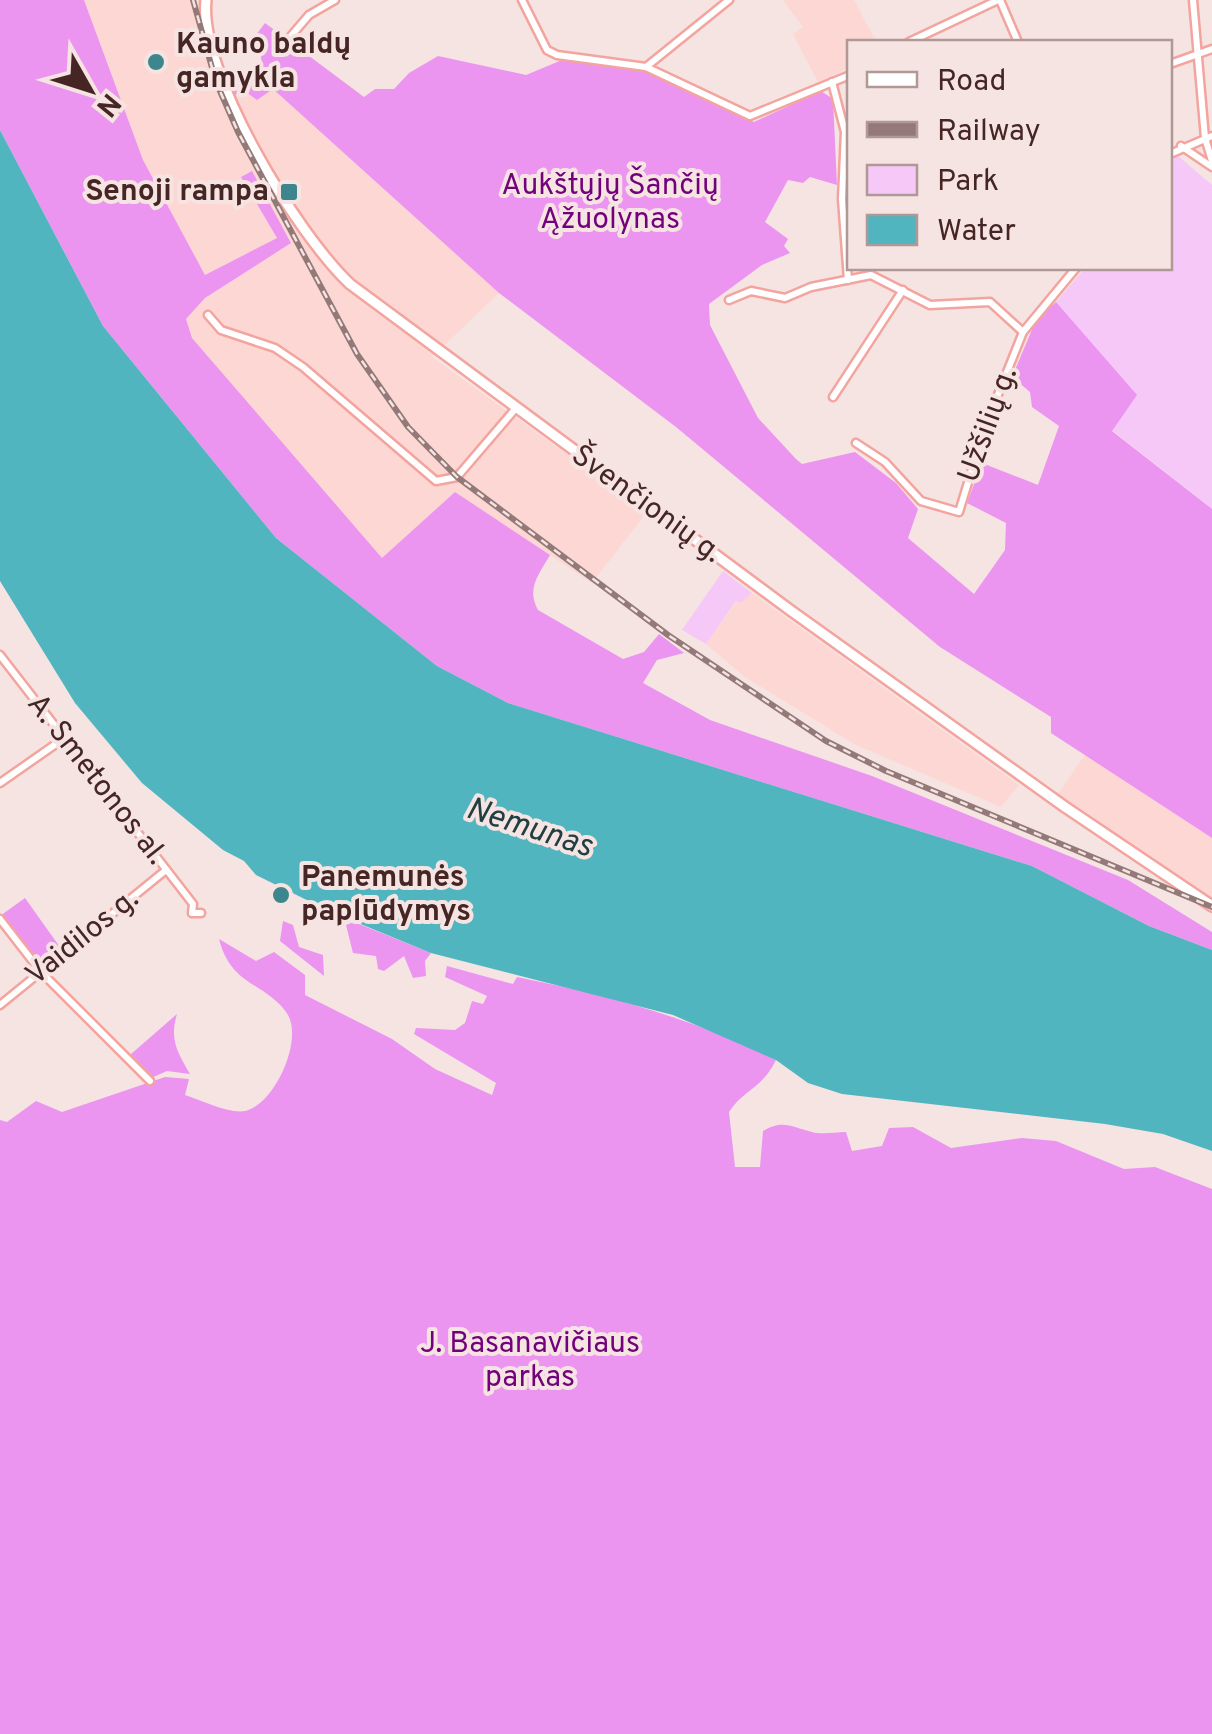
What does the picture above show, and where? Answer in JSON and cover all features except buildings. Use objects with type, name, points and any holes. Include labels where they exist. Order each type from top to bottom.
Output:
[{"type":"street","name":"Švenčionių g.","points":[[206,0],[206,26],[218,71],[254,143],[317,251],[362,293],[1050,796],[1212,906]]},
{"type":"street","points":[[291,36],[309,16],[335,0]]},
{"type":"street","points":[[522,0],[547,50],[557,56],[646,67],[750,116],[847,76]]},
{"type":"street","points":[[646,67],[729,0]]},
{"type":"street","points":[[914,40],[999,0],[1017,40]]},
{"type":"street","points":[[1193,0],[1212,164]]},
{"type":"street","points":[[1172,63],[1212,48]]},
{"type":"street","points":[[832,82],[847,132],[842,199],[847,266]]},
{"type":"street","points":[[1172,153],[1208,138]]},
{"type":"street","points":[[1181,146],[1212,164]]},
{"type":"street","points":[[847,270],[848,280]]},
{"type":"street","name":"Užšilių g.","points":[[856,443],[885,462],[920,501],[959,512],[985,427],[1023,332],[1074,270]]},
{"type":"street","name":"Užšilių g.","points":[[729,300],[751,291],[785,298],[810,287],[876,275],[940,306],[985,300],[1023,332]]},
{"type":"street","points":[[834,397],[903,290]]},
{"type":"street","points":[[208,315],[221,330],[275,348],[303,367],[436,481],[456,477],[516,408]]},
{"type":"street","name":"A. Smetonos al.","points":[[0,655],[192,904]]},
{"type":"street","points":[[0,783],[64,738]]},
{"type":"street","name":"Vaidilos g.","points":[[0,1005],[166,870]]},
{"type":"street","points":[[0,920],[41,972],[150,1081]]},
{"type":"shaded area","points":[[84,0],[210,0],[210,24],[234,95],[273,89],[499,293],[432,357],[647,512],[592,583],[455,492],[382,559],[192,338],[186,319],[205,298],[291,242],[251,172],[242,178],[277,238],[205,275],[143,160]]},
{"type":"shaded area","points":[[783,0],[854,0],[875,40],[847,40],[847,69],[818,82],[793,34],[803,27]]},
{"type":"shaded area","points":[[752,593],[1019,785],[1001,807],[856,745],[745,677],[706,644],[737,601],[741,603]]},
{"type":"shaded area","points":[[1085,755],[1212,838],[1212,900],[1055,798]]},
{"type":"green space","points":[[0,0],[84,0],[143,160],[205,275],[277,238],[241,177],[252,171],[291,243],[205,298],[186,319],[192,338],[382,558],[455,492],[550,555],[534,588],[538,610],[623,659],[644,652],[659,634],[684,653],[657,660],[643,683],[710,720],[872,776],[1128,880],[1212,932],[1212,950],[1149,926],[1032,866],[508,703],[437,666],[276,538],[103,326],[0,130]]},
{"type":"green space","name":"Aukštųjų Šančių Ąžuolynas","points":[[265,23],[364,97],[375,89],[394,89],[409,73],[438,56],[526,75],[562,60],[643,70],[754,122],[821,91],[833,99],[837,185],[810,177],[803,183],[788,180],[765,222],[788,239],[784,246],[790,253],[762,265],[709,304],[710,325],[758,418],[796,459],[802,464],[855,452],[896,483],[918,509],[908,538],[974,594],[1005,550],[1006,523],[967,503],[982,463],[1038,485],[1059,426],[1032,407],[1030,392],[1012,377],[1036,320],[1056,302],[1137,395],[1112,431],[1212,509],[1212,838],[1051,733],[1051,717],[940,647],[676,427],[499,293],[273,89],[257,100],[246,92],[234,95],[231,90],[263,67],[256,35]]},
{"type":"green space","points":[[1177,155],[1212,185],[1212,509],[1112,430],[1056,302],[1083,270],[1172,270],[1172,161]]},
{"type":"green space","points":[[723,571],[752,593],[741,603],[736,601],[706,644],[682,630]]},
{"type":"green space","points":[[25,898],[62,950],[41,967],[0,916]]},
{"type":"green space","points":[[283,921],[293,925],[299,947],[323,955],[324,976],[280,941]]},
{"type":"green space","points":[[354,922],[431,953],[425,961],[426,976],[413,978],[404,956],[384,971],[378,969],[376,956],[353,953],[346,925]]},
{"type":"green space","name":"J. Basanavičiaus parkas","points":[[219,939],[256,961],[274,952],[305,975],[305,995],[392,1039],[435,1069],[492,1095],[496,1083],[414,1034],[416,1028],[455,1030],[465,1023],[472,1001],[483,1004],[487,996],[445,977],[447,966],[513,984],[517,977],[617,1000],[745,1045],[776,1060],[764,1078],[729,1112],[735,1167],[760,1167],[763,1131],[776,1125],[820,1133],[846,1132],[852,1151],[882,1146],[889,1128],[913,1127],[951,1148],[1022,1138],[1056,1141],[1124,1169],[1155,1167],[1212,1189],[1212,1734],[0,1734],[0,1120],[7,1122],[36,1101],[62,1112],[165,1077],[189,1079],[185,1095],[215,1106],[245,1111],[256,1106],[277,1083],[284,1068],[290,1052],[291,1023],[277,1002],[231,966]]},
{"type":"green space","points":[[177,1014],[174,1039],[190,1074],[167,1071],[151,1078],[130,1055]]},
{"type":"water","name":"Nemunas","points":[[0,130],[103,326],[276,538],[437,666],[508,703],[1032,866],[1149,926],[1212,950],[1212,1151],[1163,1134],[1105,1124],[842,1094],[808,1083],[776,1060],[673,1015],[431,953],[329,911],[256,875],[244,861],[223,850],[142,783],[75,703],[0,581]]},
{"type":"railway","points":[[193,0],[216,82],[238,132],[357,354],[408,427],[457,477],[668,635],[826,741],[886,771],[1212,907]]},
{"type":"place","name":"Kauno baldų gamykla","points":[[156,62]]},
{"type":"place","name":"Senoji rampa","points":[[289,192]]},
{"type":"place","name":"Panemunės paplūdymys","points":[[281,895]]}]
